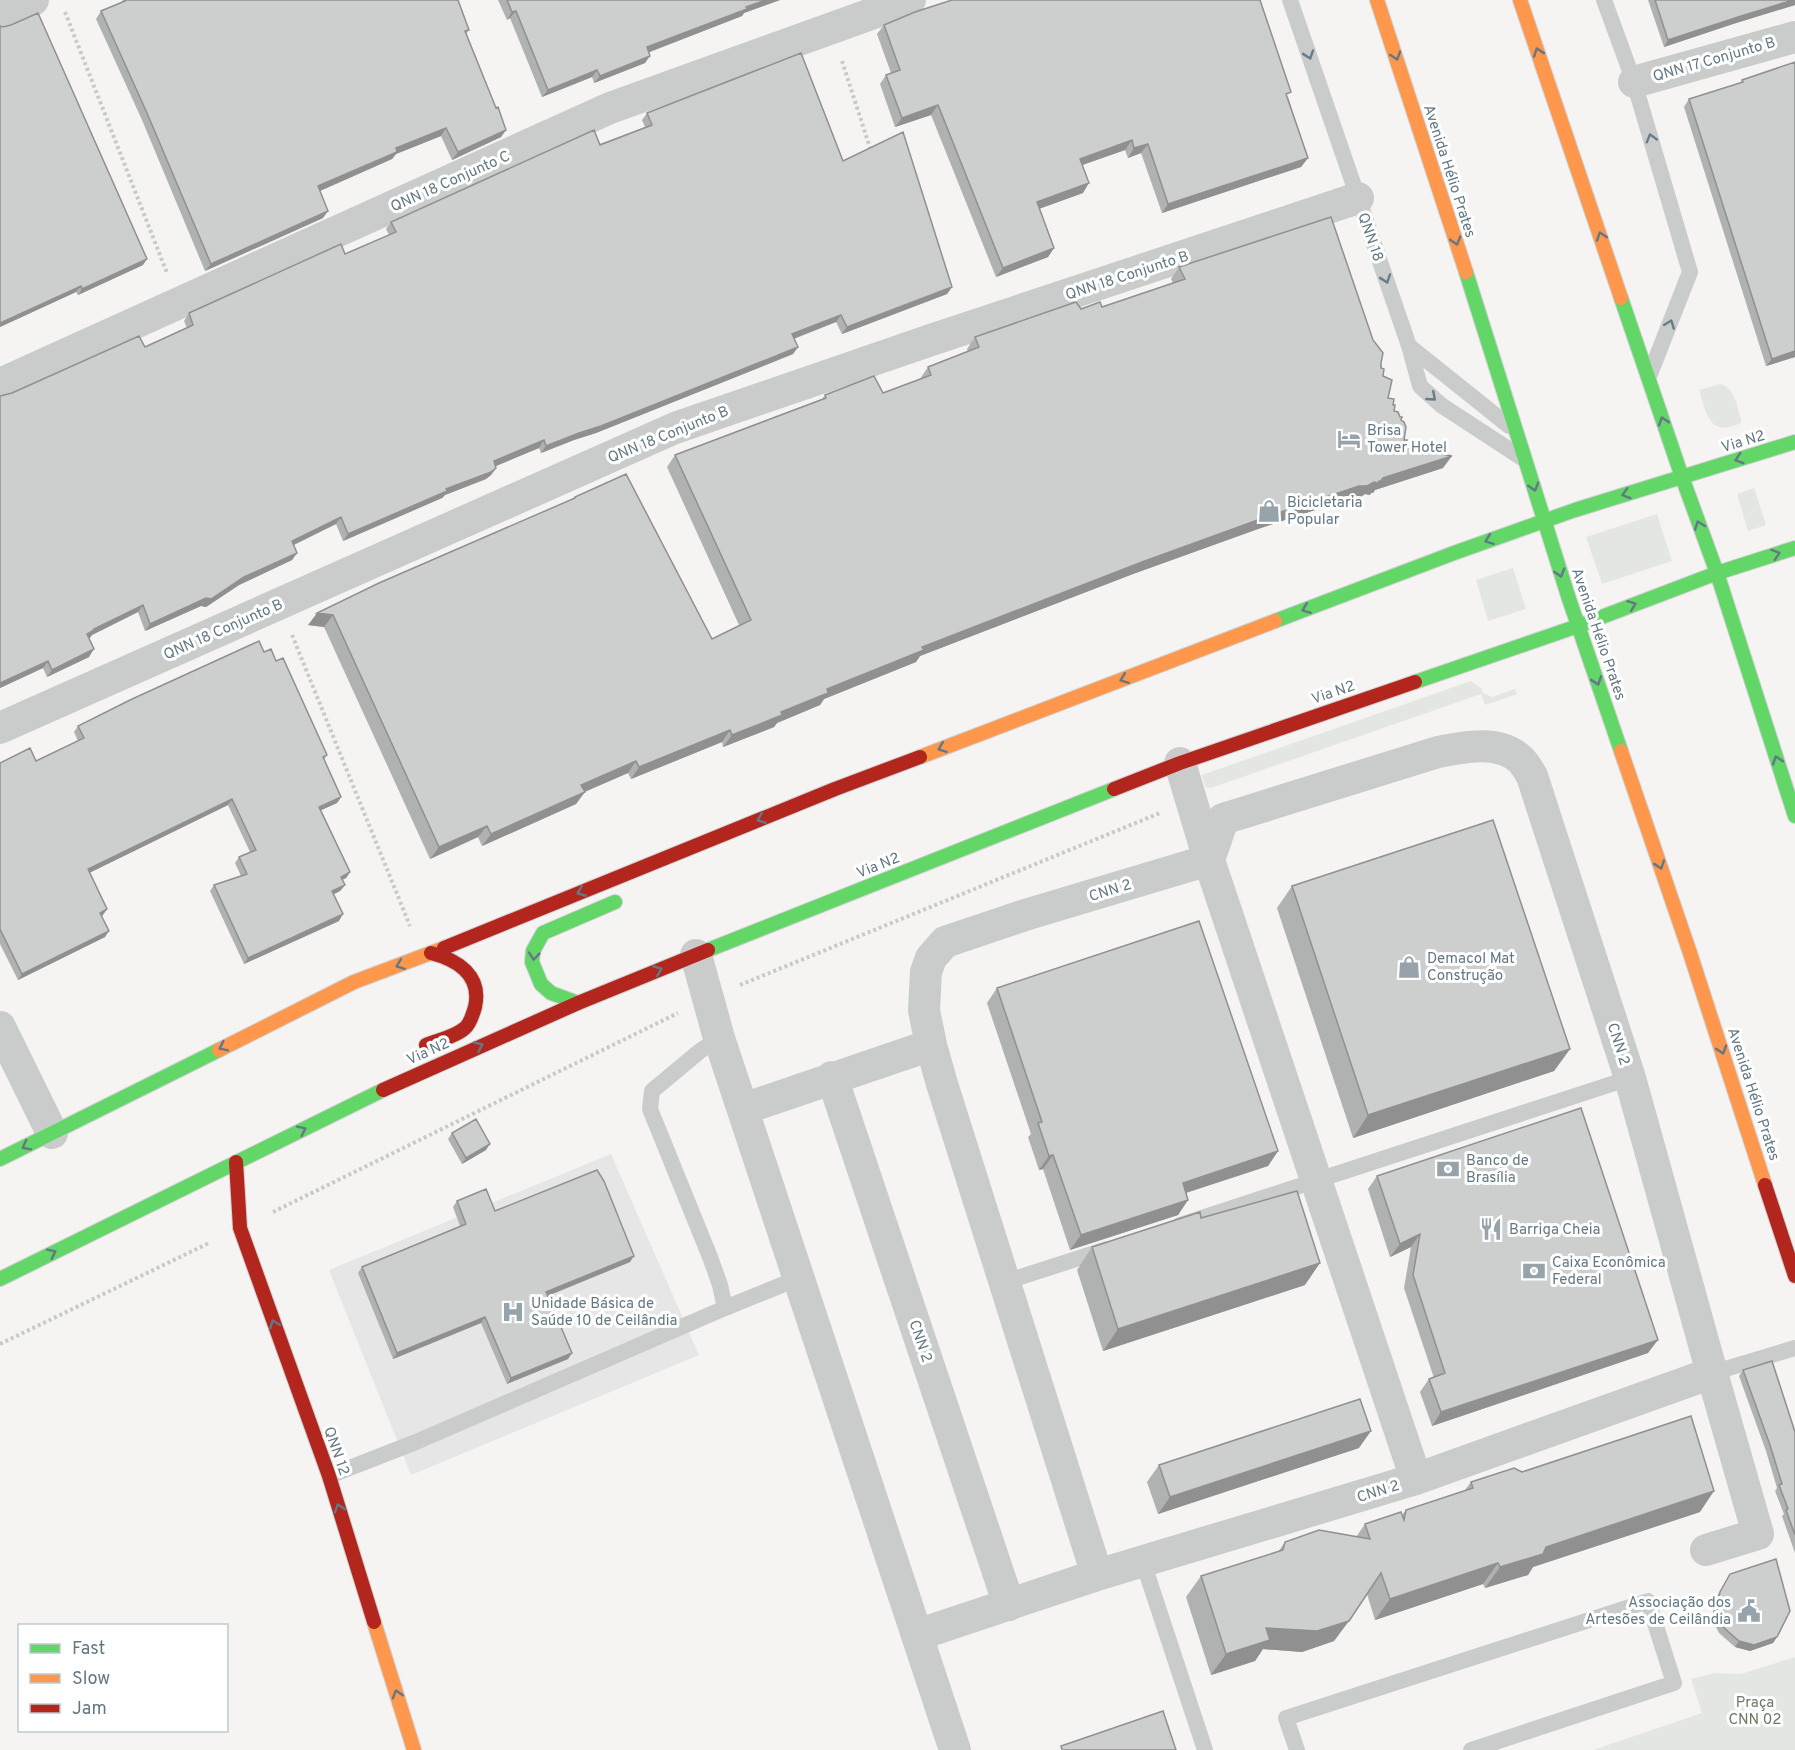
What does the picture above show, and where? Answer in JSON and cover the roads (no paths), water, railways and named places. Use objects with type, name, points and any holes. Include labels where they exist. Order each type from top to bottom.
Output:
[{"type":"main road","name":"Avenida Hélio Prates","points":[[1377,0],[1578,626],[1690,953],[1795,1276]]},
{"type":"main road","points":[[1520,0],[1682,477],[1717,573],[1795,816]]},
{"type":"main road","name":"Via N2","points":[[0,1159],[354,982],[835,789],[1544,520],[1795,442]]},
{"type":"main road","name":"Via N2","points":[[0,1279],[399,1082],[578,1003],[1180,763],[1578,626],[1717,573],[1795,548]]},
{"type":"main road","points":[[775,827],[835,789]]},
{"type":"main road","points":[[578,1003],[551,993],[541,984],[532,962],[537,942],[543,933],[628,897]]},
{"type":"main road","points":[[412,1052],[466,1028],[473,1015],[476,1002],[475,988],[469,974],[459,963],[446,956],[431,953]]},
{"type":"main road","points":[[255,1154],[278,1129]]},
{"type":"main road","name":"QNN 12","points":[[236,1162],[240,1228],[329,1476],[414,1750]]},
{"type":"street","points":[[0,15],[33,0]]},
{"type":"street","name":"QNN 18 Conjunto C","points":[[0,384],[610,108],[910,0]]},
{"type":"street","name":"QNN 17 Conjunto B","points":[[1634,82],[1795,37]]},
{"type":"street","name":"QNN 18 Conjunto B","points":[[0,728],[675,428],[931,339],[1358,198]]},
{"type":"street","name":"CNN 2","points":[[917,1635],[1097,1575],[1416,1479],[1712,1373],[1630,1078],[1532,776],[1521,760],[1503,750],[1488,746],[1438,752],[1223,819],[1209,860]]},
{"type":"street","name":"CNN 2","points":[[1180,763],[1209,860],[1416,1479]]},
{"type":"street","name":"CNN 2","points":[[1097,1575],[932,1045],[924,1011],[926,972],[931,958],[945,942],[1025,915],[1209,860]]},
{"type":"street","points":[[696,955],[718,1038],[955,1750]]},
{"type":"street","points":[[0,1027],[52,1133]]},
{"type":"street","points":[[742,1109],[932,1045]]},
{"type":"street","name":"CNN 2","points":[[832,1077],[1009,1605]]},
{"type":"street","points":[[1706,1550],[1758,1534],[1712,1373]]},
{"type":"lane","name":"QNN 18","points":[[1290,0],[1409,346],[1420,386],[1441,405],[1525,460]]},
{"type":"lane","points":[[1604,0],[1634,82],[1690,272],[1649,378]]},
{"type":"lane","points":[[1409,346],[1515,430]]},
{"type":"lane","points":[[718,1038],[652,1091],[650,1108],[710,1257],[725,1308]]},
{"type":"lane","points":[[1161,1231],[1630,1078]]},
{"type":"lane","points":[[1005,1282],[1127,1242]]},
{"type":"lane","points":[[329,1476],[417,1442],[799,1278]]},
{"type":"lane","points":[[1712,1373],[1795,1348]]},
{"type":"lane","points":[[1143,1563],[1205,1750]]},
{"type":"lane","points":[[1297,1750],[1286,1718],[1648,1601],[1674,1683],[1471,1750]]},
{"type":"place","name":"Brisa Tower Hotel","points":[[1349,439]]},
{"type":"place","name":"Bicicletaria Popular","points":[[1269,511]]},
{"type":"place","name":"Demacol Mat Construção","points":[[1409,967]]},
{"type":"place","name":"Banco de Brasília","points":[[1448,1169]]},
{"type":"place","name":"Barriga Cheia","points":[[1491,1229]]},
{"type":"place","name":"Caixa Econômica Federal","points":[[1534,1271]]},
{"type":"place","name":"Unidade Básica de Saúde 10 de Ceilândia","points":[[513,1312]]},
{"type":"place","name":"Associação dos Artesões de Ceilândia","points":[[1749,1611]]},
{"type":"park label","name":"Praça CNN 02","points":[[1755,1710]]}]
